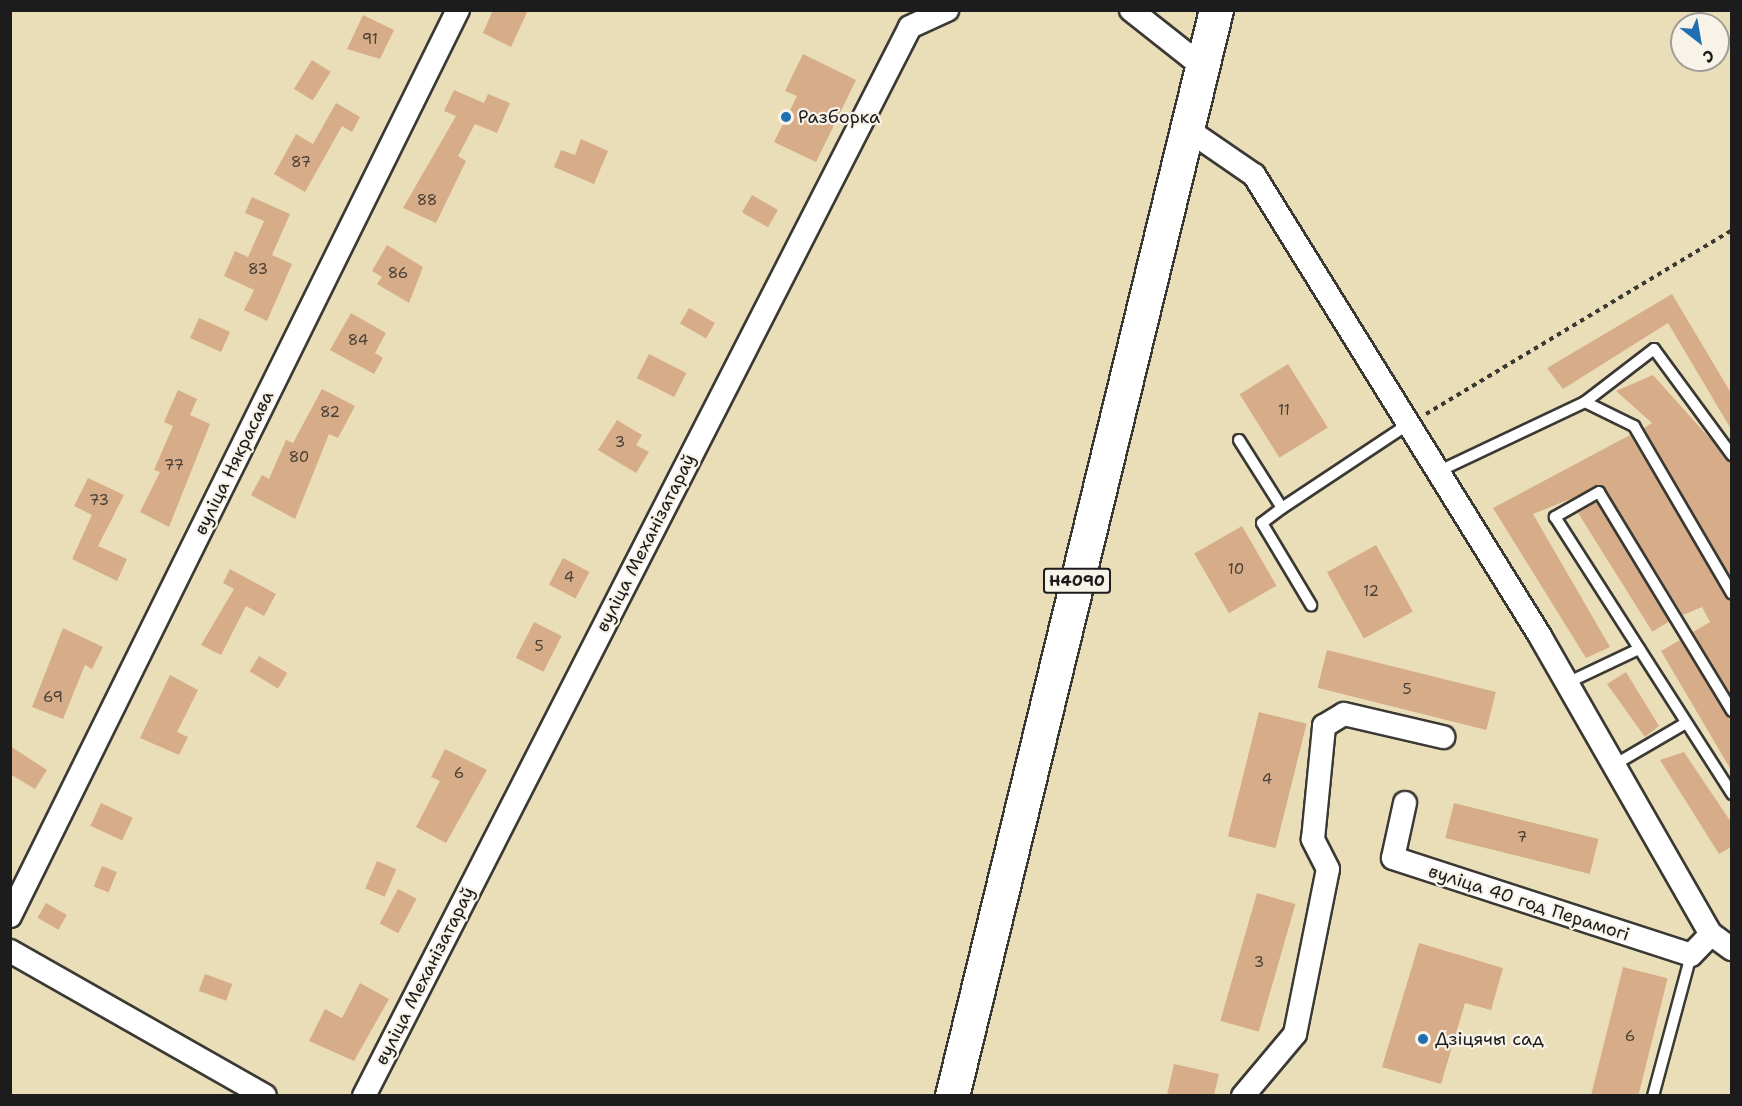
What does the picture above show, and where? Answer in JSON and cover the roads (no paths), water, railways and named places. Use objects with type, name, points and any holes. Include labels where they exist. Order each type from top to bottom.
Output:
[{"type":"main road","name":"Н4090","points":[[952,1095],[1215,10]]},
{"type":"street","name":"вуліца Някрасава","points":[[10,916],[458,10]]},
{"type":"street","name":"вуліца Механізатараў","points":[[364,1095],[910,27],[947,10]]},
{"type":"street","points":[[1131,10],[1202,66]]},
{"type":"street","points":[[1187,129],[1254,175],[1434,473],[1567,683],[1712,934],[1731,950]]},
{"type":"street","points":[[1243,1095],[1295,1034],[1328,869],[1313,839],[1324,726],[1344,714],[1443,737]]},
{"type":"street","name":"вуліца 40 год Перамогі","points":[[1405,803],[1393,858],[1691,955]]},
{"type":"street","points":[[1691,955],[1712,934]]},
{"type":"street","points":[[10,951],[265,1095]]},
{"type":"lane","points":[[1434,473],[1585,402],[1654,349],[1731,455]]},
{"type":"lane","points":[[1585,402],[1634,426],[1731,594]]},
{"type":"lane","points":[[1311,605],[1262,523],[1407,425]]},
{"type":"lane","points":[[1239,440],[1282,508]]},
{"type":"lane","points":[[1731,711],[1599,492],[1555,517],[1731,795]]},
{"type":"lane","points":[[1567,683],[1639,649]]},
{"type":"lane","points":[[1614,765],[1686,723]]},
{"type":"lane","points":[[1653,1095],[1691,955]]},
{"type":"place","name":"Разборка","points":[[786,117]]},
{"type":"place","name":"Дзіцячы сад","points":[[1423,1039]]}]
